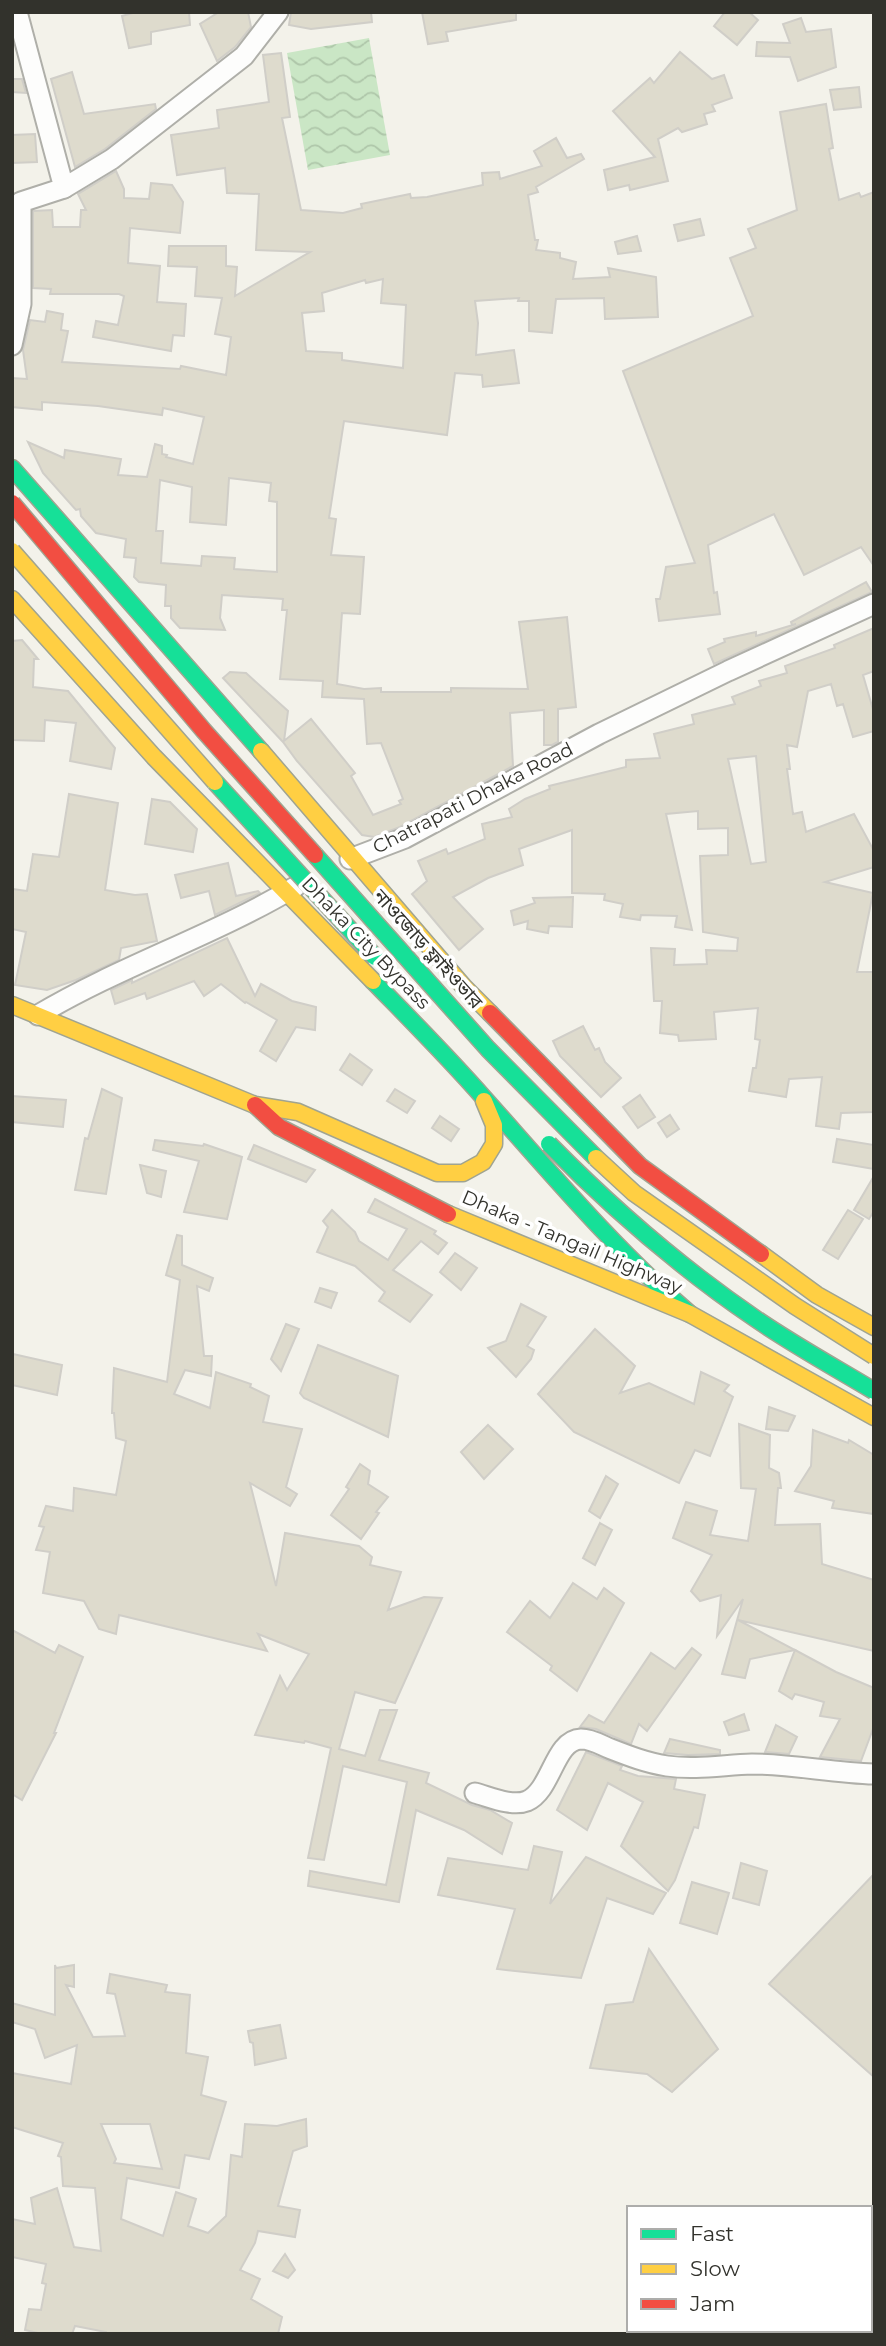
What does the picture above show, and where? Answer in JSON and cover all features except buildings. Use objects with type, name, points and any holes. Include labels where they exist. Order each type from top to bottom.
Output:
[{"type":"highway","points":[[12,468],[355,858],[464,987],[640,1166],[817,1295],[874,1327]]},
{"type":"highway","name":"নাওজোড় ফ্লাইওভার","points":[[12,503],[204,731],[488,1049],[585,1148],[634,1193],[795,1306],[874,1356]]},
{"type":"highway","points":[[12,551],[257,830],[388,972]]},
{"type":"highway","name":"Dhaka City Bypass","points":[[12,599],[154,757],[487,1089],[591,1219],[647,1276],[690,1314]]},
{"type":"highway","name":"Dhaka - Tangail Highway","points":[[12,1005],[255,1105],[298,1112],[437,1173],[463,1173],[484,1162],[494,1144],[494,1125],[487,1089]]},
{"type":"highway","points":[[426,1012],[487,1089]]},
{"type":"highway","name":"Dhaka - Tangail Highway","points":[[255,1105],[279,1126],[461,1221],[690,1314],[874,1417]]},
{"type":"highway","points":[[537,1132],[590,1187],[699,1279],[790,1342],[874,1391]]},
{"type":"street","points":[[17,12],[64,188]]},
{"type":"street","points":[[12,345],[21,304],[20,202],[64,188],[112,159],[244,56],[278,12]]},
{"type":"street","name":"Chatrapati Dhaka Road","points":[[38,1015],[76,992],[266,905],[327,868],[405,838],[599,734],[874,604]]},
{"type":"street","points":[[475,1793],[498,1800],[527,1801],[552,1773],[559,1755],[571,1741],[578,1739],[590,1740],[648,1762],[668,1766],[693,1768],[754,1764],[874,1774]]},
{"type":"water","points":[[369,38],[390,155],[308,170],[287,53]]},
{"type":"traffic: fast","points":[[12,468],[261,751]]},
{"type":"traffic: fast","points":[[215,782],[375,957]]},
{"type":"traffic: fast","points":[[315,855],[488,1049],[596,1158]]},
{"type":"traffic: fast","points":[[373,981],[456,1067],[609,1237],[690,1314]]},
{"type":"traffic: fast","points":[[549,1144],[623,1214],[728,1300],[770,1329],[874,1391]]},
{"type":"traffic: slow","points":[[12,551],[215,782]]},
{"type":"traffic: slow","points":[[12,599],[154,757],[373,981]]},
{"type":"traffic: slow","points":[[261,751],[464,987],[490,1013]]},
{"type":"traffic: slow","points":[[12,1005],[255,1105],[298,1112],[437,1173],[463,1173],[483,1162],[494,1144],[494,1125],[484,1101]]},
{"type":"traffic: slow","points":[[596,1158],[634,1193],[795,1306],[874,1356]]},
{"type":"traffic: slow","points":[[448,1214],[690,1314],[874,1417]]},
{"type":"traffic: slow","points":[[761,1254],[817,1295],[874,1327]]},
{"type":"traffic: jam","points":[[12,503],[204,731],[315,855]]},
{"type":"traffic: jam","points":[[490,1013],[640,1166],[761,1254]]},
{"type":"traffic: jam","points":[[255,1105],[279,1127],[448,1214]]}]
